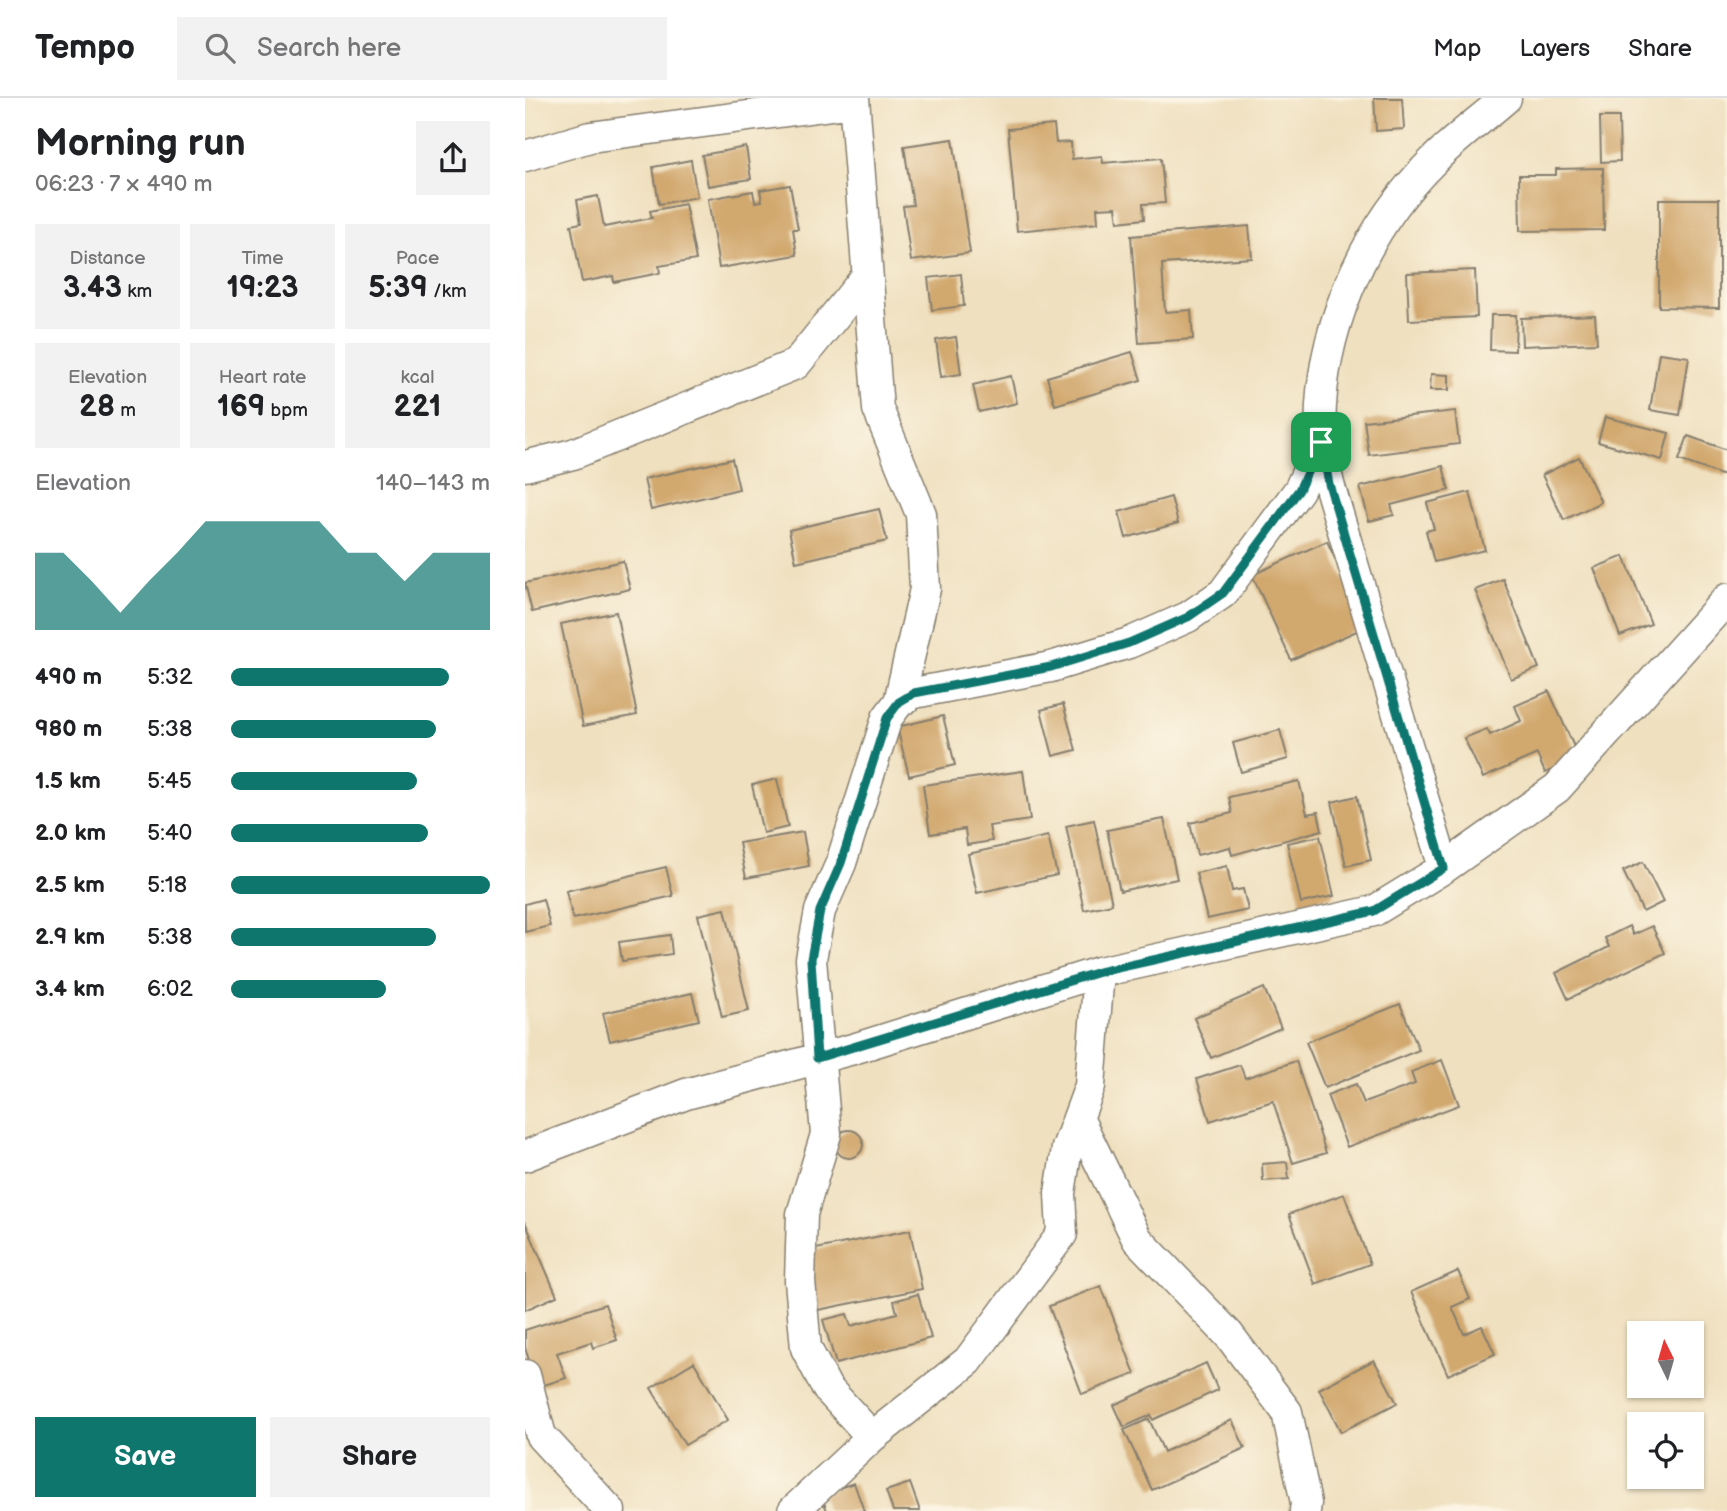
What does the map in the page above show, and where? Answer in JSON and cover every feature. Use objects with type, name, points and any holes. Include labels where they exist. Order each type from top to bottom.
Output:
[{"type":"street","points":[[1444,868],[1329,484],[1321,442],[1324,385],[1339,308],[1373,234],[1432,161],[1506,98]]},
{"type":"street","points":[[525,156],[590,137],[854,100],[878,409],[921,514],[925,589],[899,702]]},
{"type":"street","points":[[525,466],[573,454],[796,364],[867,276]]},
{"type":"street","points":[[872,1437],[827,1388],[806,1348],[800,1281],[802,1214],[826,1134],[817,1058],[811,959],[820,911],[841,863],[887,718],[899,702],[914,693],[1051,667],[1129,643],[1188,617],[1223,593],[1299,490],[1321,442]]},
{"type":"street","points":[[525,1156],[686,1094],[817,1058],[1099,972],[1374,911],[1444,868],[1557,788],[1727,599]]},
{"type":"street","points":[[793,1511],[872,1437],[968,1361],[1062,1234],[1059,1193],[1067,1148],[1090,1086],[1099,972]]},
{"type":"street","points":[[1078,1118],[1137,1239],[1229,1335],[1287,1412],[1306,1503],[1305,1511]]},
{"type":"street","points":[[525,1376],[533,1443],[610,1511]]},
{"type":"building","points":[[1374,98],[1402,98],[1404,129],[1376,131]]},
{"type":"building","points":[[1600,117],[1619,117],[1620,161],[1601,162]]},
{"type":"building","points":[[1054,125],[1056,143],[1071,142],[1072,159],[1102,156],[1103,163],[1161,158],[1165,203],[1143,204],[1144,219],[1118,222],[1116,207],[1097,208],[1098,223],[1017,231],[1008,129]]},
{"type":"building","points":[[953,139],[970,253],[911,261],[903,206],[913,205],[904,146]]},
{"type":"building","points":[[746,147],[751,179],[708,186],[702,155]]},
{"type":"building","points":[[691,160],[697,197],[659,204],[653,167]]},
{"type":"building","points":[[1603,168],[1604,230],[1520,231],[1519,175],[1556,175],[1556,169]]},
{"type":"building","points":[[790,185],[798,229],[793,229],[797,255],[719,268],[708,199],[753,191],[755,202],[762,201],[760,190]]},
{"type":"building","points":[[598,196],[604,227],[652,218],[650,211],[685,204],[696,260],[659,266],[660,273],[614,282],[613,276],[582,282],[571,225],[581,223],[577,200]]},
{"type":"building","points":[[1659,199],[1719,199],[1719,308],[1659,307]]},
{"type":"building","points":[[1249,226],[1252,258],[1162,264],[1165,312],[1191,310],[1193,339],[1139,343],[1131,236]]},
{"type":"building","points":[[1475,270],[1477,317],[1409,320],[1407,273]]},
{"type":"building","points":[[961,274],[964,306],[932,310],[928,278]]},
{"type":"building","points":[[1491,315],[1516,315],[1515,351],[1490,350]]},
{"type":"building","points":[[1595,315],[1597,343],[1522,346],[1521,318]]},
{"type":"building","points":[[956,337],[961,374],[941,377],[936,340]]},
{"type":"building","points":[[1132,352],[1141,380],[1055,405],[1047,377]]},
{"type":"building","points":[[1659,353],[1689,357],[1680,415],[1650,410]]},
{"type":"building","points":[[1431,374],[1449,375],[1449,390],[1430,390]]},
{"type":"building","points":[[1011,376],[1017,403],[979,412],[973,385]]},
{"type":"building","points":[[1455,411],[1459,444],[1369,455],[1364,421]]},
{"type":"building","points":[[1605,417],[1669,433],[1662,460],[1598,442]]},
{"type":"building","points":[[1688,436],[1727,450],[1727,477],[1679,460]]},
{"type":"building","points":[[1579,457],[1601,502],[1564,520],[1542,475]]},
{"type":"building","points":[[732,459],[739,489],[651,510],[644,479]]},
{"type":"building","points":[[1443,466],[1449,490],[1391,505],[1394,515],[1369,521],[1360,487]]},
{"type":"building","points":[[1470,492],[1485,550],[1434,562],[1426,531],[1434,529],[1427,503]]},
{"type":"building","points":[[1171,497],[1178,523],[1126,538],[1119,512]]},
{"type":"building","points":[[879,509],[887,541],[796,562],[789,530]]},
{"type":"building","points":[[1327,541],[1366,627],[1291,660],[1252,575]]},
{"type":"building","points":[[1624,556],[1651,624],[1620,636],[1594,568]]},
{"type":"building","points":[[623,561],[630,589],[532,612],[525,583]]},
{"type":"building","points":[[1503,579],[1539,668],[1511,679],[1475,590]]},
{"type":"building","points":[[616,612],[637,715],[583,726],[561,624]]},
{"type":"building","points":[[1549,691],[1579,758],[1545,773],[1537,754],[1483,778],[1464,738],[1487,729],[1490,735],[1521,721],[1515,706]]},
{"type":"building","points":[[1063,704],[1076,750],[1053,756],[1041,710]]},
{"type":"building","points":[[943,716],[955,765],[909,776],[897,727]]},
{"type":"building","points":[[1280,730],[1288,759],[1241,772],[1233,743]]},
{"type":"building","points":[[1023,771],[1030,820],[989,826],[992,841],[967,845],[965,829],[930,834],[923,785]]},
{"type":"building","points":[[777,779],[788,827],[763,833],[752,785]]},
{"type":"building","points":[[1299,781],[1307,814],[1318,812],[1322,830],[1232,855],[1230,847],[1197,855],[1190,823],[1232,813],[1229,797]]},
{"type":"building","points":[[1357,796],[1371,860],[1346,866],[1332,802]]},
{"type":"building","points":[[1164,819],[1177,879],[1120,891],[1107,830]]},
{"type":"building","points":[[1094,820],[1112,904],[1084,910],[1066,826]]},
{"type":"building","points":[[803,832],[809,866],[746,878],[739,843]]},
{"type":"building","points":[[1048,836],[1057,875],[977,893],[968,854]]},
{"type":"building","points":[[1320,836],[1334,896],[1301,903],[1287,843]]},
{"type":"building","points":[[1643,862],[1663,902],[1643,912],[1623,871]]},
{"type":"building","points":[[1227,866],[1232,891],[1243,889],[1248,910],[1207,919],[1196,873]]},
{"type":"building","points":[[666,867],[673,896],[573,919],[566,891]]},
{"type":"building","points":[[543,899],[550,926],[525,932],[525,904]]},
{"type":"building","points":[[725,909],[749,1011],[722,1017],[698,915]]},
{"type":"building","points":[[1629,926],[1633,935],[1652,926],[1665,953],[1568,999],[1556,973],[1609,947],[1605,938]]},
{"type":"building","points":[[670,935],[672,954],[622,961],[619,942]]},
{"type":"building","points":[[1264,988],[1281,1028],[1211,1058],[1194,1018]]},
{"type":"building","points":[[692,993],[699,1020],[610,1041],[603,1013]]},
{"type":"building","points":[[1400,1004],[1419,1050],[1325,1088],[1306,1042]]},
{"type":"building","points":[[1442,1060],[1459,1105],[1347,1147],[1327,1095],[1356,1084],[1364,1103],[1415,1084],[1411,1072]]},
{"type":"building","points":[[1296,1061],[1326,1153],[1293,1163],[1273,1101],[1210,1121],[1197,1079],[1240,1065],[1245,1078]]},
{"type":"building","points":[[849,1130],[859,1134],[863,1144],[859,1154],[849,1158],[839,1154],[835,1144],[839,1134]]},
{"type":"building","points":[[1287,1162],[1289,1179],[1263,1181],[1262,1164]]},
{"type":"building","points":[[1344,1194],[1370,1264],[1315,1284],[1289,1214]]},
{"type":"building","points":[[525,1222],[557,1296],[525,1310]]},
{"type":"building","points":[[910,1230],[922,1289],[818,1310],[806,1251]]},
{"type":"building","points":[[1458,1271],[1470,1299],[1452,1307],[1464,1334],[1482,1326],[1495,1354],[1448,1375],[1411,1292]]},
{"type":"building","points":[[1101,1286],[1135,1374],[1082,1394],[1049,1306]]},
{"type":"building","points":[[918,1294],[931,1338],[836,1364],[823,1320],[847,1314],[851,1326],[897,1313],[894,1301]]},
{"type":"building","points":[[605,1304],[617,1340],[593,1348],[591,1342],[557,1353],[566,1378],[538,1387],[525,1348],[525,1330]]},
{"type":"building","points":[[1374,1360],[1397,1403],[1341,1432],[1319,1389]]},
{"type":"building","points":[[694,1362],[728,1420],[685,1445],[651,1388]]},
{"type":"building","points":[[1206,1363],[1218,1390],[1153,1420],[1151,1415],[1124,1427],[1114,1405]]},
{"type":"building","points":[[1149,1419],[1164,1452],[1232,1420],[1245,1448],[1152,1490],[1124,1430]]},
{"type":"building","points":[[854,1483],[864,1511],[827,1511],[821,1494]]},
{"type":"building","points":[[910,1483],[920,1511],[893,1511],[886,1491]]},
{"type":"route","points":[[1321,442],[1329,484],[1414,758],[1444,868],[1374,911],[1099,972],[817,1058],[811,959],[820,911],[841,863],[887,718],[899,702],[914,693],[1051,667],[1129,643],[1188,617],[1223,593],[1299,490],[1321,442]]}]
